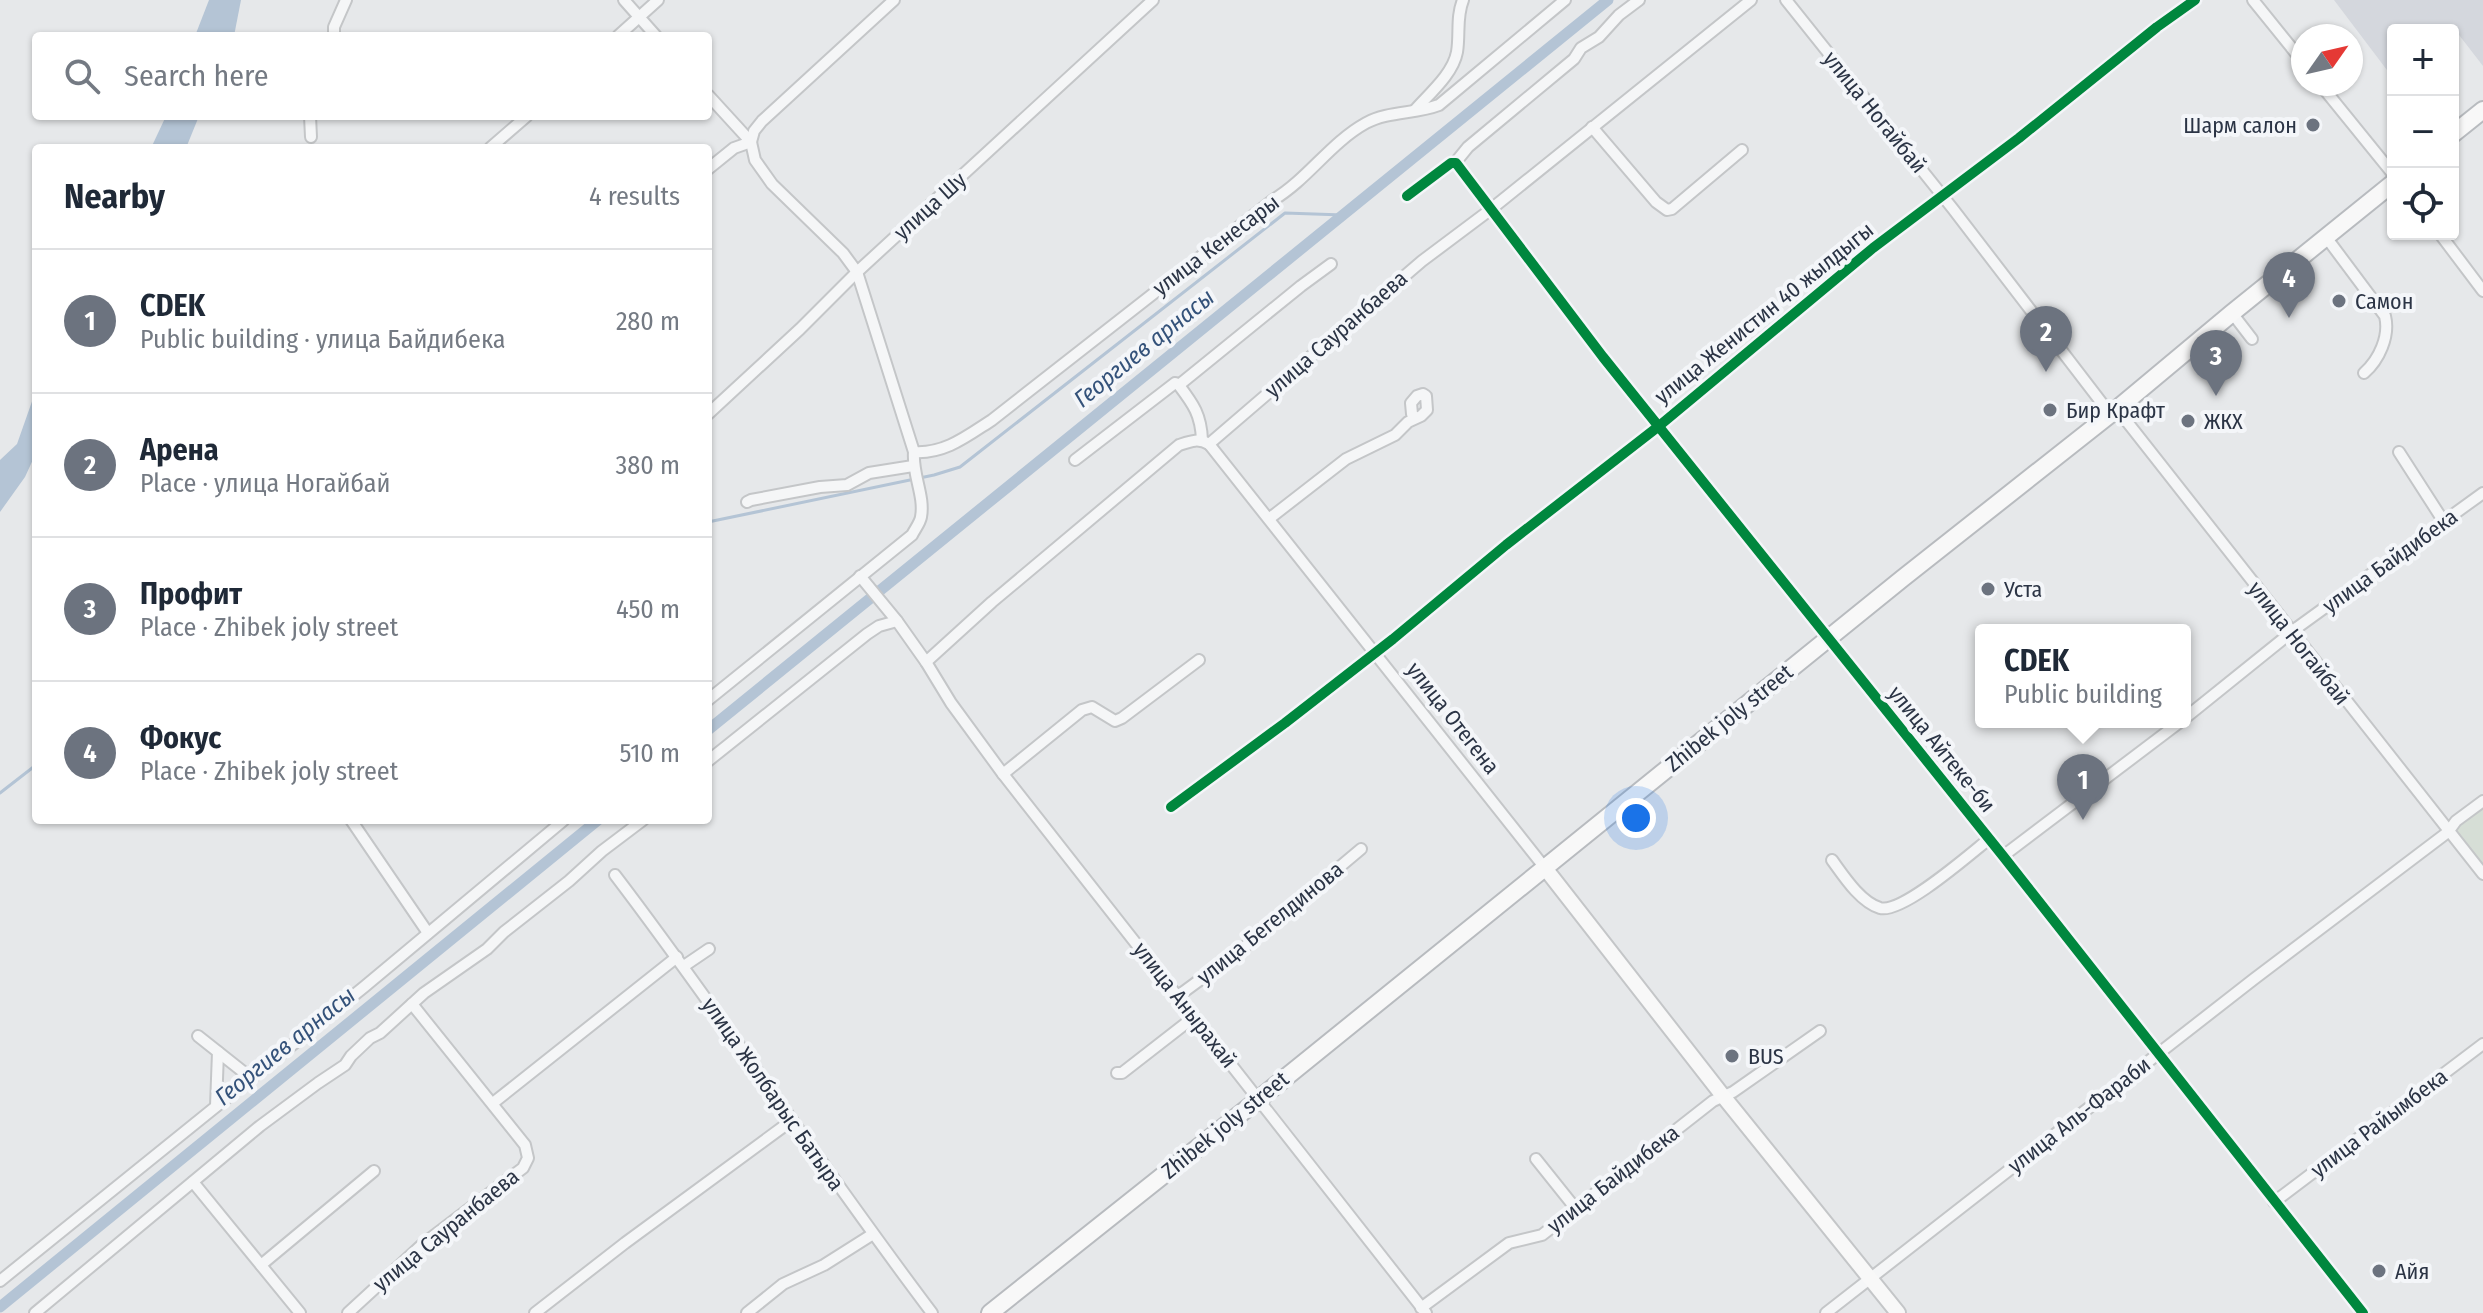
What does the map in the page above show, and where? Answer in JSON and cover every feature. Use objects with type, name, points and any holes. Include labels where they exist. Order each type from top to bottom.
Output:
[{"type":"highway","points":[[2459,129],[2483,110]]},
{"type":"highway","name":"Zhibek joly street","points":[[990,1313],[2114,412],[2387,188]]},
{"type":"main road","name":"улица Отегена","points":[[1545,868],[1898,1313]]},
{"type":"street","points":[[334,32],[346,0]]},
{"type":"street","points":[[624,0],[653,32]]},
{"type":"street","points":[[623,32],[658,0]]},
{"type":"street","points":[[712,697],[912,535],[921,519],[921,499],[913,466],[914,452],[857,272],[843,253],[762,173],[751,142],[754,131],[762,121],[894,0]]},
{"type":"street","name":"улица Шу","points":[[712,410],[857,272],[1153,0]]},
{"type":"street","points":[[1415,110],[1452,66],[1463,0]]},
{"type":"street","name":"улица Кенесары","points":[[914,452],[930,453],[946,449],[992,420],[1239,226],[1293,188],[1349,134],[1369,121],[1439,105],[1565,0]]},
{"type":"street","points":[[1407,196],[1455,163],[1468,147],[1552,79],[1574,59],[1581,48],[1599,37],[1619,15],[1639,0]]},
{"type":"street","name":"улица Сауранбаева","points":[[926,662],[992,602],[1179,445],[1206,442],[1422,261],[1751,0]]},
{"type":"street","name":"улица Ногайбай","points":[[1786,0],[2483,874]]},
{"type":"street","name":"улица Женистин 40 жылдыгы","points":[[1171,807],[1285,723],[1659,426],[1873,248],[2195,0]]},
{"type":"street","points":[[2253,0],[2291,47]]},
{"type":"street","points":[[2330,96],[2388,168]]},
{"type":"street","points":[[712,99],[751,142]]},
{"type":"street","points":[[310,120],[311,137]]},
{"type":"street","points":[[495,144],[522,120]]},
{"type":"street","points":[[1592,127],[1656,202],[1667,210],[1742,150]]},
{"type":"street","points":[[712,166],[734,148],[751,142]]},
{"type":"street","name":"улица Айтеке-би","points":[[1455,163],[1659,426],[2363,1313]]},
{"type":"street","points":[[2326,237],[2385,316],[2387,323],[2378,356],[2364,373]]},
{"type":"street","points":[[2445,240],[2483,291]]},
{"type":"street","points":[[1179,385],[1331,264]]},
{"type":"street","points":[[2232,313],[2252,339]]},
{"type":"street","points":[[1075,460],[1175,383],[1201,418],[1206,442]]},
{"type":"street","points":[[1270,518],[1346,459],[1395,435],[1415,417]]},
{"type":"street","name":"улица Отегена","points":[[1206,442],[1376,651],[1545,868]]},
{"type":"street","points":[[2399,452],[2444,522]]},
{"type":"street","points":[[747,502],[783,493],[847,485],[869,473],[913,466]]},
{"type":"street","name":"улица Байдибека","points":[[2191,713],[2292,633],[2483,493]]},
{"type":"street","name":"улица Анырахай","points":[[860,576],[926,662],[951,703],[1003,774],[1423,1310]]},
{"type":"street","points":[[712,758],[867,634],[894,618]]},
{"type":"street","points":[[1003,774],[1082,710],[1092,707],[1115,721],[1199,660]]},
{"type":"street","points":[[2003,856],[2172,728]]},
{"type":"street","name":"улица Аль-Фараби","points":[[1826,1313],[2448,832],[2456,821],[2483,801]]},
{"type":"street","points":[[354,824],[428,933]]},
{"type":"street","points":[[0,1281],[559,824]]},
{"type":"street","points":[[35,1313],[260,1126],[345,1065],[351,1056],[412,1004],[487,949],[638,824]]},
{"type":"street","points":[[1832,860],[1861,895],[1885,909],[1915,895],[1989,839]]},
{"type":"street","name":"улица Бегелдинова","points":[[1178,996],[1242,949],[1361,849]]},
{"type":"street","name":"улица Жолбарыс Батыра","points":[[615,875],[932,1313]]},
{"type":"street","points":[[493,1103],[680,962],[709,949]]},
{"type":"street","name":"улица Сауранбаева","points":[[348,1313],[423,1244],[523,1168],[528,1158],[525,1145],[412,1004]]},
{"type":"street","name":"улица Бегелдинова","points":[[1117,1073],[1122,1073],[1194,1017]]},
{"type":"street","name":"улица Байдибека","points":[[1423,1310],[1509,1243],[1542,1235],[1723,1096],[1820,1031]]},
{"type":"street","points":[[198,1036],[251,1078]]},
{"type":"street","name":"улица Райымбека","points":[[2274,1202],[2483,1044]]},
{"type":"street","points":[[216,1106],[218,1052]]},
{"type":"street","points":[[535,1313],[791,1121]]},
{"type":"street","points":[[1536,1159],[1576,1209]]},
{"type":"street","points":[[261,1265],[374,1171]]},
{"type":"street","points":[[193,1182],[300,1313]]},
{"type":"street","points":[[747,1313],[783,1284],[824,1265],[873,1234]]},
{"type":"shaded area","points":[[2334,0],[2483,0],[2483,66],[2459,35],[2459,24],[2387,24],[2387,70],[2363,38],[2363,24],[2352,24]]},
{"type":"shaded area","points":[[2483,806],[2483,867],[2453,830]]},
{"type":"water","points":[[209,0],[241,0],[235,32],[197,32]]},
{"type":"water","points":[[164,120],[197,120],[188,144],[153,144]]},
{"type":"water","points":[[32,401],[32,462],[0,512],[0,460],[17,444]]},
{"type":"waterway","name":"Георгиев арнасы","points":[[712,727],[1608,0]]},
{"type":"waterway","points":[[712,521],[960,467],[1285,213],[1343,215]]},
{"type":"waterway","points":[[0,793],[32,768]]},
{"type":"waterway","name":"Георгиев арнасы","points":[[0,1307],[593,824]]},
{"type":"cycle path","points":[[1171,807],[1393,639],[1506,545],[1659,426],[1873,248],[2195,0]]},
{"type":"cycle path","points":[[1407,196],[1451,163],[1456,163],[1603,357],[2003,856],[2363,1313]]},
{"type":"place","name":"Шарм салон","points":[[2313,125]]},
{"type":"place","name":"Самон","points":[[2339,301]]},
{"type":"place","name":"Фокус","points":[[2289,318]]},
{"type":"place","name":"Арена","points":[[2046,372]]},
{"type":"place","name":"Профит","points":[[2216,396]]},
{"type":"place","name":"Бир Крафт","points":[[2050,410]]},
{"type":"place","name":"ЖКХ","points":[[2188,421]]},
{"type":"place","name":"Уста","points":[[1988,589]]},
{"type":"place","name":"CDEK","points":[[2083,820]]},
{"type":"place","name":"BUS","points":[[1732,1056]]},
{"type":"place","name":"Айя","points":[[2379,1271]]}]
